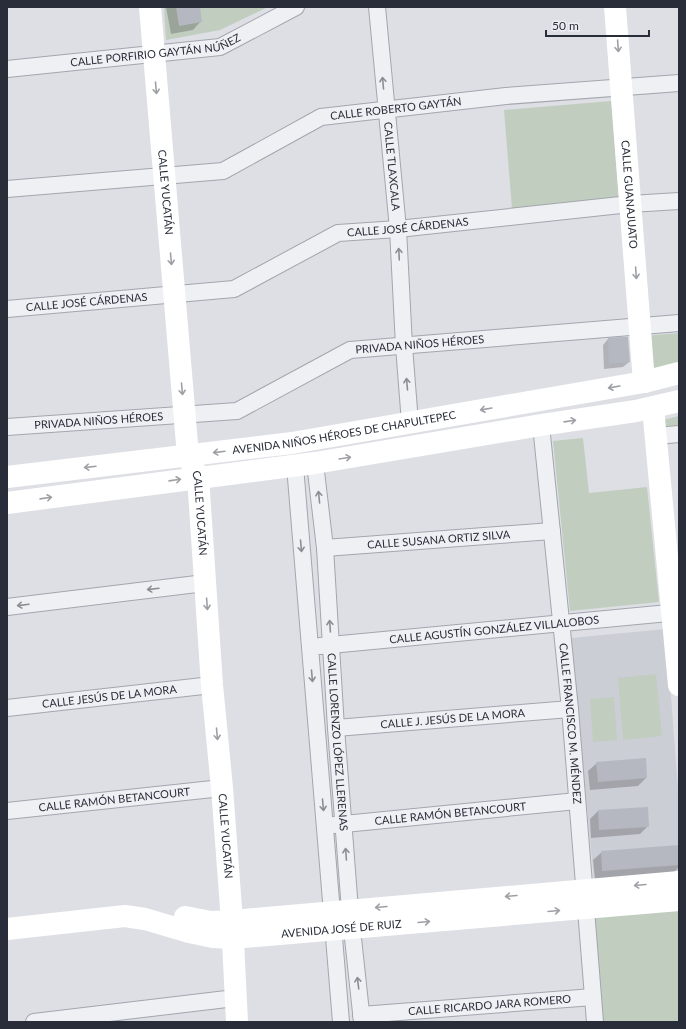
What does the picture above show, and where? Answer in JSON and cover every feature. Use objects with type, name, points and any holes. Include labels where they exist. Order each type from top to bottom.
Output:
[{"type":"street","name":"CALLE YUCATÁN","points":[[150,7],[188,456],[198,477],[212,685],[222,788],[237,1022]]},
{"type":"street","name":"CALLE PORFIRIO GAYTÁN NÚÑEZ","points":[[7,69],[220,47],[296,7]]},
{"type":"street","name":"CALLE TLAXCALA","points":[[377,7],[398,229],[404,346],[410,422]]},
{"type":"street","name":"CALLE GUANAJUATO","points":[[615,7],[644,382]]},
{"type":"street","name":"CALLE ROBERTO GAYTÁN","points":[[7,189],[223,171],[321,117],[506,96],[679,83]]},
{"type":"street","name":"CALLE JOSÉ CÁRDENAS","points":[[7,309],[234,289],[338,234],[630,204],[679,201]]},
{"type":"street","name":"PRIVADA NIÑOS HÉROES","points":[[7,428],[237,411],[350,350],[679,323]]},
{"type":"street","name":"AVENIDA NIÑOS HÉROES DE CHAPULTEPEC","points":[[7,477],[292,443],[644,382],[679,373]]},
{"type":"street","points":[[7,503],[305,464],[653,408],[679,401]]},
{"type":"street","points":[[653,408],[656,436],[671,526],[679,686]]},
{"type":"street","name":"CALLE FRANCISCO M. MÉNDEZ","points":[[541,425],[560,624],[570,709],[595,1022]]},
{"type":"street","points":[[656,436],[679,434]]},
{"type":"street","name":"CALLE LORENZO LÓPEZ LLERENAS","points":[[305,464],[325,548],[336,728],[344,824],[342,1022]]},
{"type":"street","name":"CALLE LORENZO LÓPEZ LLERENAS","points":[[305,464],[310,646],[324,826],[362,1018]]},
{"type":"street","name":"CALLE SUSANA ORTIZ SILVA","points":[[325,548],[552,531]]},
{"type":"street","points":[[7,607],[205,583]]},
{"type":"street","name":"CALLE AGUSTÍN GONZÁLEZ VILLALOBOS","points":[[310,646],[676,613]]},
{"type":"street","name":"CALLE JESÚS DE LA MORA","points":[[7,708],[212,685]]},
{"type":"street","name":"CALLE J. JESÚS DE LA MORA","points":[[336,728],[570,709]]},
{"type":"street","name":"CALLE RAMÓN BETANCOURT","points":[[7,811],[222,788]]},
{"type":"street","name":"CALLE RAMÓN BETANCOURT","points":[[324,826],[577,801]]},
{"type":"street","name":"AVENIDA JOSÉ DE RUIZ","points":[[7,929],[126,916],[145,919],[189,932],[213,937],[232,929],[586,899],[679,882]]},
{"type":"street","name":"AVENIDA JOSÉ DE RUIZ","points":[[586,899],[679,900]]},
{"type":"street","name":"AVENIDA JOSÉ DE RUIZ","points":[[7,915],[124,902],[145,904],[190,919],[212,922],[232,929]]},
{"type":"street","name":"CALLE RICARDO JARA ROMERO","points":[[362,1018],[593,997]]},
{"type":"street","points":[[34,1022],[235,998]]},
{"type":"shaded area","points":[[666,629],[679,803],[679,874],[594,881],[571,638]]},
{"type":"green space","points":[[164,7],[268,7],[220,30],[166,40]]},
{"type":"green space","points":[[611,101],[619,200],[512,209],[504,110]]},
{"type":"green space","points":[[679,333],[679,365],[647,373],[644,336]]},
{"type":"green space","points":[[679,416],[679,428],[663,429],[663,420]]},
{"type":"green space","points":[[583,438],[589,493],[647,487],[659,602],[570,611],[553,441]]},
{"type":"green space","points":[[656,674],[662,736],[623,740],[618,678]]},
{"type":"green space","points":[[614,697],[617,740],[593,742],[590,699]]},
{"type":"green space","points":[[679,909],[679,1022],[600,1022],[592,916]]},
{"type":"building","points":[[176,7],[200,7],[202,22],[179,26]]},
{"type":"building","points":[[628,337],[630,362],[609,364],[608,338]]},
{"type":"building","points":[[646,758],[647,778],[598,782],[596,762]]},
{"type":"building","points":[[648,807],[649,827],[599,830],[598,810]]},
{"type":"building","points":[[679,845],[679,865],[602,871],[601,851]]}]
